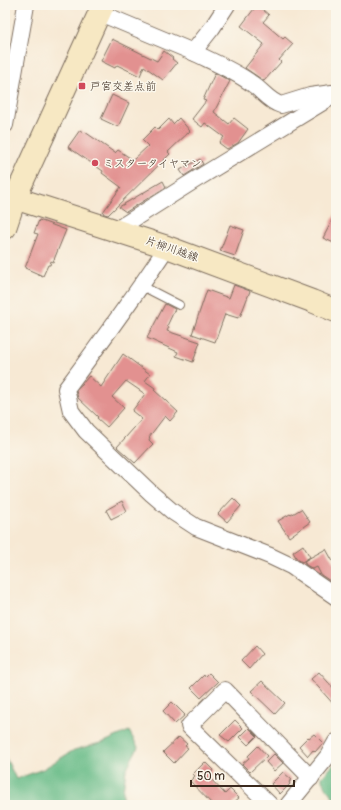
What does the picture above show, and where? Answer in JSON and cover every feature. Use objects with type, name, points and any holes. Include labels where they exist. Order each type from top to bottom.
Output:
[{"type":"main road","points":[[5,228],[10,197],[101,9]]},
{"type":"main road","name":"片柳川越線","points":[[10,197],[167,247],[336,311]]},
{"type":"street","points":[[5,126],[26,5]]},
{"type":"street","points":[[193,52],[212,28],[227,5]]},
{"type":"street","points":[[101,9],[234,72],[253,84],[270,100],[281,105],[310,96],[336,93]]},
{"type":"street","points":[[116,230],[194,180],[336,93]]},
{"type":"street","points":[[167,247],[142,286],[66,389],[71,410],[86,430],[152,494],[173,512],[196,527],[291,566],[336,597]]},
{"type":"street","points":[[270,805],[189,726],[225,690],[311,778]]},
{"type":"street","points":[[288,805],[328,756],[336,742]]},
{"type":"lane","points":[[142,286],[179,305]]},
{"type":"green space","points":[[129,731],[138,747],[126,770],[123,805],[5,805],[5,756],[16,779],[43,769],[74,750],[104,742]]},
{"type":"green space","points":[[336,762],[336,799],[334,799],[322,781],[322,777]]},
{"type":"building","points":[[257,5],[269,15],[263,22],[283,39],[285,37],[293,44],[279,60],[281,62],[264,81],[245,68],[264,44],[241,26]]},
{"type":"building","points":[[112,39],[157,61],[164,51],[177,63],[163,80],[144,66],[140,76],[117,65],[115,68],[101,61]]},
{"type":"building","points":[[215,73],[230,81],[214,112],[229,124],[234,118],[248,129],[238,143],[227,149],[219,143],[224,137],[205,123],[202,127],[192,119],[206,101],[203,100]]},
{"type":"building","points":[[112,95],[129,103],[118,127],[101,119]]},
{"type":"building","points":[[179,118],[190,131],[168,152],[170,154],[108,215],[104,214],[103,212],[121,187],[102,173],[103,171],[68,147],[80,130],[115,153],[118,150],[133,160],[148,146],[142,140],[155,127],[158,130],[169,119],[173,124]]},
{"type":"building","points":[[200,159],[203,164],[184,176],[180,170]]},
{"type":"building","points":[[163,181],[166,187],[126,212],[119,207]]},
{"type":"building","points":[[336,213],[336,244],[323,238]]},
{"type":"building","points":[[39,220],[66,230],[53,262],[51,261],[50,265],[48,265],[43,276],[25,268],[38,234],[34,233]]},
{"type":"building","points":[[230,225],[244,230],[235,256],[220,251]]},
{"type":"building","points":[[234,285],[250,291],[240,317],[238,316],[238,318],[225,314],[215,342],[192,334],[207,290],[229,298]]},
{"type":"building","points":[[165,304],[175,309],[167,326],[169,327],[167,331],[200,342],[193,362],[176,356],[178,352],[147,338]]},
{"type":"building","points":[[123,354],[150,374],[145,381],[155,388],[154,390],[178,412],[170,421],[165,416],[149,437],[149,440],[153,444],[135,463],[117,447],[142,419],[132,411],[145,394],[126,381],[112,397],[124,408],[107,427],[78,398],[76,391],[89,376],[101,387]]},
{"type":"building","points":[[233,498],[241,506],[227,522],[218,514]]},
{"type":"building","points":[[122,501],[127,511],[111,519],[106,510]]},
{"type":"building","points":[[301,509],[310,522],[289,537],[278,521]]},
{"type":"building","points":[[303,545],[310,557],[302,562],[297,559],[293,552]]},
{"type":"building","points":[[326,549],[336,567],[336,585],[321,575],[317,567],[313,569],[306,565],[304,561]]},
{"type":"building","points":[[255,646],[262,654],[249,669],[241,661]]},
{"type":"building","points":[[319,672],[336,691],[336,707],[311,679]]},
{"type":"building","points":[[209,673],[218,682],[201,698],[191,688],[204,675],[205,677]]},
{"type":"building","points":[[262,681],[285,703],[275,714],[251,691]]},
{"type":"building","points":[[172,702],[185,715],[175,724],[163,711]]},
{"type":"building","points":[[235,720],[243,728],[229,742],[220,735]]},
{"type":"building","points":[[249,728],[257,736],[248,745],[240,737]]},
{"type":"building","points":[[314,734],[323,743],[315,752],[313,750],[308,756],[299,746],[308,737],[309,738]]},
{"type":"building","points":[[179,737],[187,744],[185,746],[188,748],[174,763],[163,752]]},
{"type":"building","points":[[258,746],[267,756],[250,772],[242,764],[249,758],[248,756]]},
{"type":"building","points":[[274,754],[283,763],[274,771],[266,762]]},
{"type":"building","points":[[205,762],[213,770],[209,777],[225,794],[230,789],[239,798],[233,803],[235,805],[213,805],[190,781],[195,776],[193,774]]},
{"type":"building","points":[[283,772],[292,780],[280,794],[271,784]]},
{"type":"place","name":"戸宮交差点前","points":[[82,86]]},
{"type":"place","name":"ミスタータイヤマン","points":[[95,163]]}]
